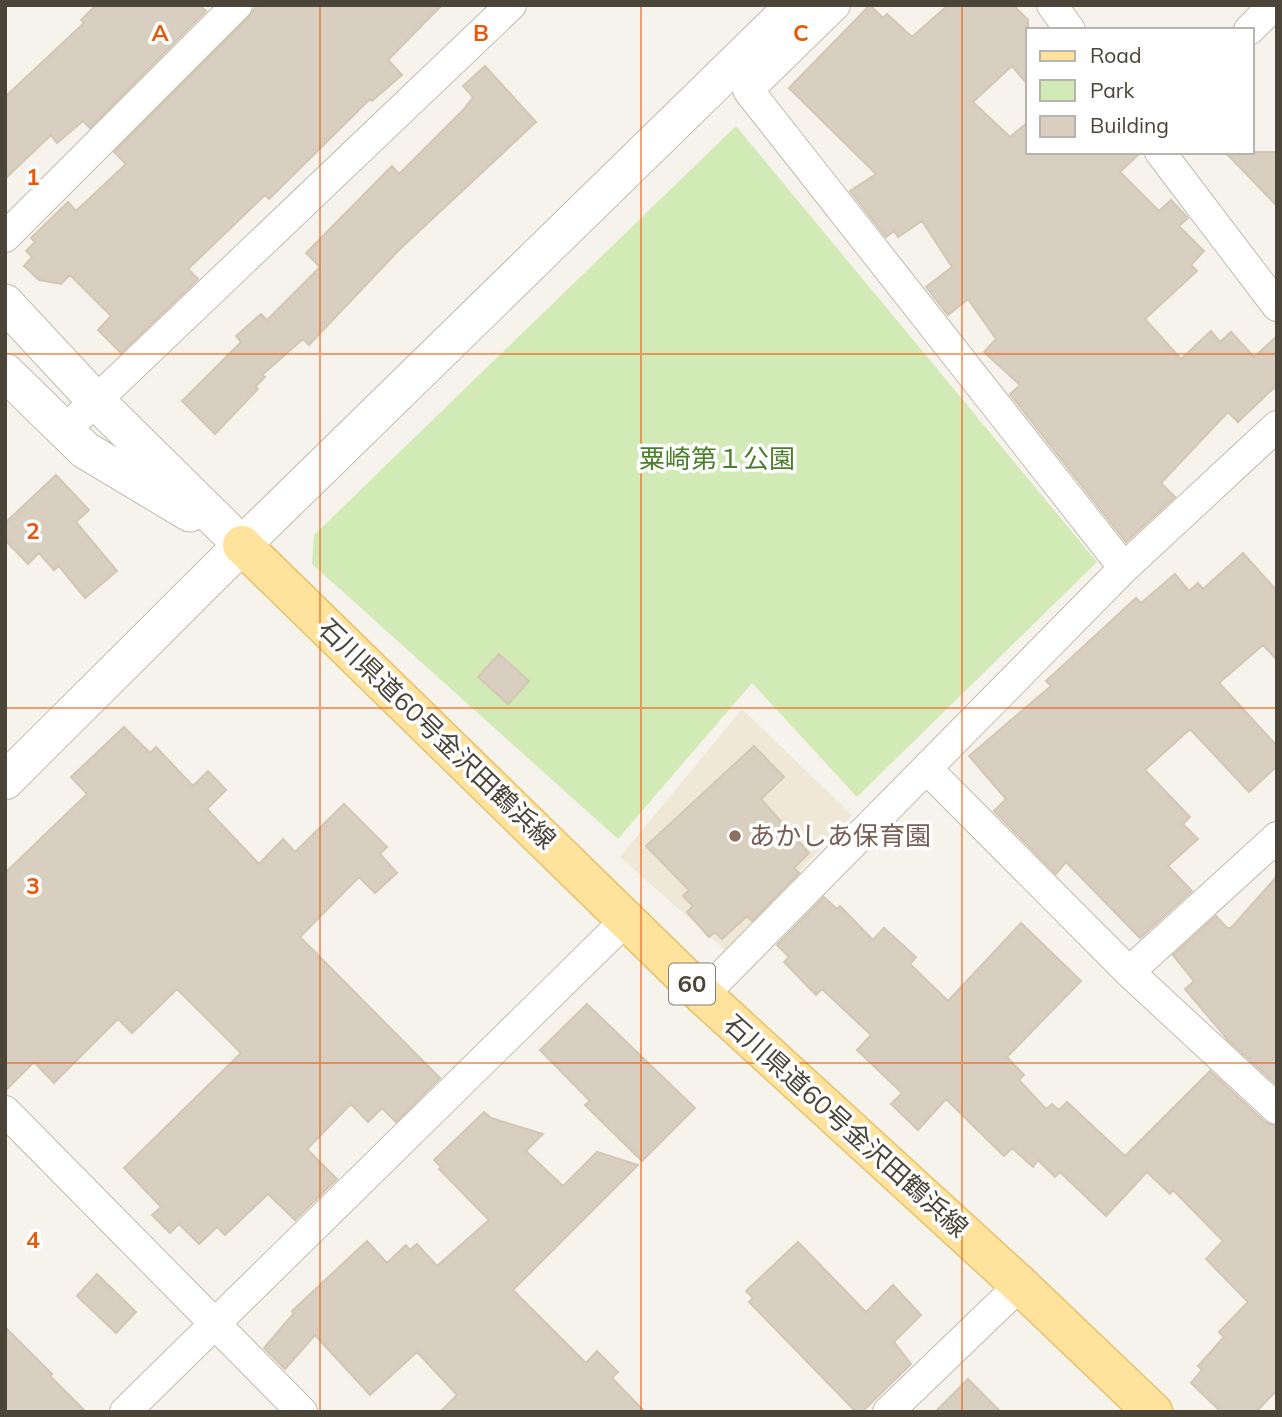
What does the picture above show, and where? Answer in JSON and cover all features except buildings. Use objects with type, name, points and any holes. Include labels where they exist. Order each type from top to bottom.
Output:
[{"type":"main road","name":"石川県道60号金沢田鶴浜線","points":[[242,544],[703,995],[1020,1285],[1153,1412]]},
{"type":"street","points":[[5,237],[237,5]]},
{"type":"street","points":[[65,430],[512,5]]},
{"type":"street","points":[[5,781],[242,544],[795,5]]},
{"type":"street","points":[[835,5],[748,90],[1124,568]]},
{"type":"street","points":[[1052,5],[1069,28]]},
{"type":"street","points":[[1251,28],[1274,5]]},
{"type":"street","points":[[1162,154],[1277,306]]},
{"type":"street","points":[[5,303],[96,401],[242,544]]},
{"type":"street","points":[[5,372],[85,450],[242,544]]},
{"type":"street","points":[[703,995],[928,770],[1124,568],[1277,426]]},
{"type":"street","points":[[928,770],[1129,972],[1277,1109]]},
{"type":"street","points":[[1129,972],[1277,837]]},
{"type":"street","points":[[125,1412],[627,919]]},
{"type":"street","points":[[5,1111],[302,1412]]},
{"type":"street","points":[[888,1412],[1020,1285]]},
{"type":"shaded area","name":"あかしあ保育園","points":[[742,709],[852,815],[726,951],[620,857]]},
{"type":"green space","name":"粟崎第１公園","points":[[736,126],[1097,562],[857,797],[752,683],[618,839],[312,564],[314,535]]},
{"type":"place","name":"あかしあ保育園","points":[[735,836]]}]
